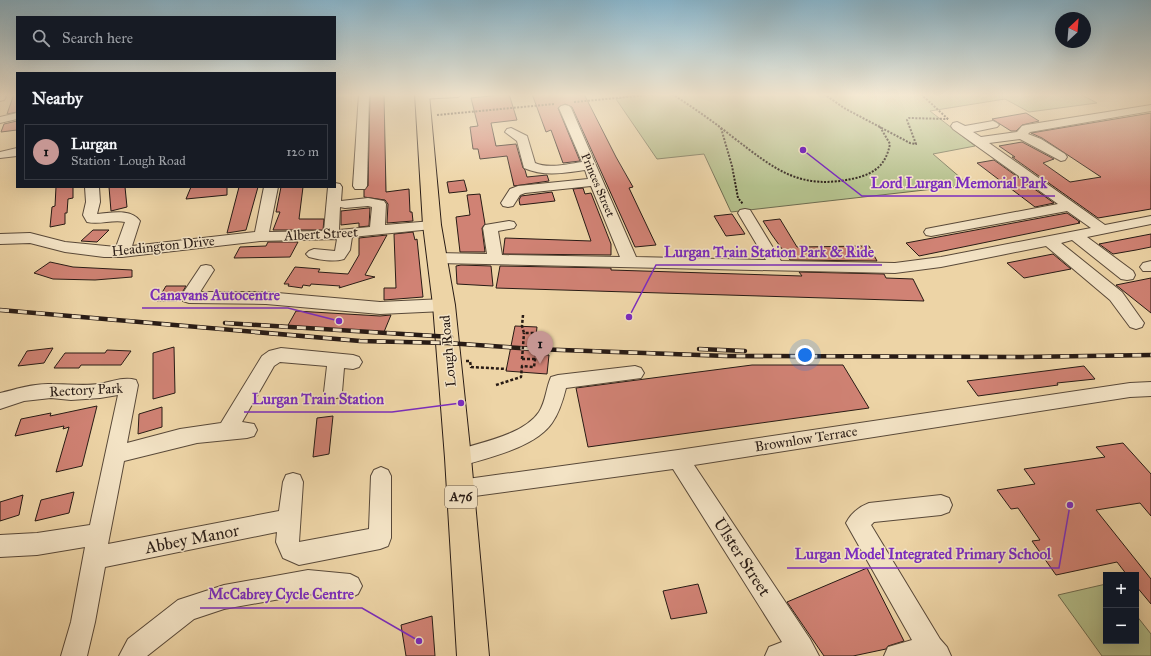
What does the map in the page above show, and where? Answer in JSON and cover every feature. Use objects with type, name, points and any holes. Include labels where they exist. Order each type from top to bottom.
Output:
[{"type":"main road","name":"Lough Road","points":[[426,125],[432,225],[436,258],[457,374],[460,429],[458,458],[473,656]]},
{"type":"street","points":[[360,186],[363,125]]},
{"type":"street","name":"Princes Street","points":[[573,125],[630,262]]},
{"type":"street","points":[[956,125],[993,125]]},
{"type":"street","points":[[956,125],[1102,229]]},
{"type":"street","points":[[1021,135],[1026,129],[1052,125]]},
{"type":"street","points":[[511,132],[523,139],[529,165],[534,168],[552,169],[590,165]]},
{"type":"street","points":[[979,141],[1021,135],[1037,142],[1060,157]]},
{"type":"street","points":[[508,203],[515,192],[523,189],[597,182]]},
{"type":"street","points":[[92,188],[93,202],[90,215],[92,219],[124,217],[131,218],[134,221],[122,252]]},
{"type":"street","name":"Albert Street","points":[[271,188],[261,236],[263,237],[338,235],[432,225]]},
{"type":"street","points":[[314,254],[339,256],[343,250],[338,235],[335,188]]},
{"type":"street","points":[[345,204],[368,202],[379,204],[377,231]]},
{"type":"street","points":[[931,232],[1070,206]]},
{"type":"street","points":[[745,214],[777,266]]},
{"type":"street","points":[[436,258],[869,268],[918,266],[1151,220]]},
{"type":"street","points":[[495,259],[490,228],[509,225]]},
{"type":"street","points":[[1074,235],[1127,275]]},
{"type":"street","name":"Headington Drive","points":[[0,239],[30,238],[65,247],[104,252],[122,252],[261,236]]},
{"type":"street","points":[[1048,240],[1116,296],[1136,323]]},
{"type":"street","points":[[206,270],[189,297],[266,298],[380,308],[444,305]]},
{"type":"street","points":[[115,455],[178,438],[237,430],[268,361],[275,356],[281,355],[345,361],[333,392]]},
{"type":"street","points":[[458,458],[525,436],[546,418],[554,398],[558,382],[635,373]]},
{"type":"street","name":"Rectory Park","points":[[0,401],[24,394],[51,391],[71,393],[100,391],[129,385],[83,622],[74,656]]},
{"type":"street","name":"Brownlow Terrace","points":[[460,489],[678,459],[1130,390],[1151,389]]},
{"type":"street","name":"Ulster Street","points":[[678,459],[795,653]]},
{"type":"street","points":[[293,482],[287,542],[291,550],[299,554],[380,538],[381,476]]},
{"type":"street","points":[[897,656],[935,652],[857,523],[869,514],[941,505]]},
{"type":"street","name":"Abbey Manor","points":[[95,558],[289,519]]},
{"type":"street","points":[[0,546],[33,546],[99,534]]},
{"type":"street","points":[[132,656],[136,648],[187,609],[217,600],[308,582],[350,586]]},
{"type":"path","points":[[717,125],[769,164],[785,174],[806,180],[830,182],[862,176],[877,169],[887,159],[890,143],[880,125]]},
{"type":"path","points":[[880,125],[910,143],[916,144],[909,125]]},
{"type":"path","points":[[721,128],[732,166],[738,198],[745,206],[745,214]]},
{"type":"path","points":[[523,315],[522,326],[524,332],[522,359],[535,360]]},
{"type":"path","points":[[524,332],[534,333],[536,335]]},
{"type":"path","points":[[496,385],[520,377],[522,366],[534,367],[536,353]]},
{"type":"path","points":[[457,374],[470,361],[471,367],[507,369]]},
{"type":"green space","points":[[634,125],[948,125],[975,146],[933,154],[969,185],[731,212],[704,154],[657,159]]},
{"type":"green space","points":[[1103,585],[1103,644],[1139,644],[1139,619],[1151,634],[1151,656],[1102,656],[1058,595]]},
{"type":"building","points":[[4,125],[16,125],[16,130],[1,132]]},
{"type":"building","points":[[369,125],[385,125],[386,192],[409,189],[410,212],[412,212],[413,221],[387,223],[388,204],[385,200],[364,197],[364,190],[368,186]]},
{"type":"building","points":[[478,125],[491,125],[496,146],[516,144],[527,177],[547,175],[549,181],[514,186],[507,156],[480,159],[478,149],[473,149],[470,127],[478,126]]},
{"type":"building","points":[[543,125],[565,125],[580,161],[563,163],[551,130],[546,132]]},
{"type":"building","points":[[580,125],[600,125],[633,187],[629,188],[656,245],[635,247]]},
{"type":"building","points":[[1001,125],[1024,125],[1016,131],[1011,131]]},
{"type":"building","points":[[1081,125],[1151,125],[1151,209],[1098,218],[1012,157],[1015,157],[999,146],[1022,142],[1054,159],[1043,163],[1070,182],[1101,177],[1042,138],[1031,133]]},
{"type":"building","points":[[994,160],[1054,203],[1035,207],[977,163]]},
{"type":"building","points":[[464,180],[467,191],[449,193],[447,182]]},
{"type":"building","points":[[56,188],[73,188],[73,198],[68,199],[67,213],[65,213],[65,224],[50,227],[52,207],[55,206]]},
{"type":"building","points":[[109,188],[125,188],[127,207],[111,211]]},
{"type":"building","points":[[191,188],[227,188],[227,195],[186,199]]},
{"type":"building","points":[[239,188],[258,188],[246,230],[227,233]]},
{"type":"building","points":[[281,188],[303,188],[299,219],[324,219],[323,230],[273,230],[280,212],[276,212]]},
{"type":"building","points":[[583,188],[585,194],[591,193],[611,244],[611,255],[503,254],[505,238],[591,241],[573,189]]},
{"type":"building","points":[[552,192],[555,201],[520,205],[519,200],[521,196]]},
{"type":"building","points":[[480,194],[485,224],[482,228],[485,252],[460,252],[456,217],[470,215],[467,195]]},
{"type":"building","points":[[370,208],[369,226],[359,227],[359,223],[341,225],[341,211]]},
{"type":"building","points":[[1067,213],[1080,223],[919,256],[906,243]]},
{"type":"building","points":[[732,214],[745,234],[726,236],[714,216]]},
{"type":"building","points":[[780,219],[797,247],[869,246],[877,261],[790,260],[763,221]]},
{"type":"building","points":[[93,230],[109,230],[97,242],[81,241]]},
{"type":"building","points":[[413,232],[415,240],[417,239],[423,297],[384,300],[384,288],[396,288],[394,234]]},
{"type":"building","points":[[1151,234],[1151,247],[1136,250],[1113,254],[1099,244]]},
{"type":"building","points":[[387,235],[365,275],[375,277],[339,288],[340,286],[311,284],[310,286],[303,285],[302,288],[284,284],[295,267],[320,269],[318,272],[348,274],[359,255],[359,238]]},
{"type":"building","points":[[268,242],[298,242],[290,257],[234,258],[240,247],[266,246]]},
{"type":"building","points":[[1053,254],[1071,269],[1024,278],[1007,263]]},
{"type":"building","points":[[50,262],[73,267],[132,270],[132,277],[95,280],[53,279],[34,273]]},
{"type":"building","points":[[456,266],[491,266],[493,286],[457,284]]},
{"type":"building","points":[[500,266],[611,268],[611,270],[802,276],[799,272],[884,274],[886,278],[913,279],[924,301],[496,288]]},
{"type":"building","points":[[1151,278],[1151,313],[1116,285]]},
{"type":"building","points":[[166,286],[186,286],[177,301],[157,301]]},
{"type":"building","points":[[296,311],[380,316],[391,315],[384,332],[287,327]]},
{"type":"building","points":[[515,326],[537,327],[534,355],[549,355],[547,374],[506,371]]},
{"type":"building","points":[[174,347],[175,393],[153,399],[153,353]]},
{"type":"building","points":[[53,348],[44,363],[18,366],[27,351]]},
{"type":"building","points":[[107,350],[131,351],[121,365],[81,365],[79,368],[54,368],[65,353],[105,353]]},
{"type":"building","points":[[752,365],[843,365],[869,408],[588,447],[576,388]]},
{"type":"building","points":[[1084,366],[1095,379],[1057,383],[1058,385],[978,396],[967,381]]},
{"type":"building","points":[[97,406],[82,466],[56,472],[69,427],[63,429],[64,426],[15,436],[21,419],[51,413],[50,416]]},
{"type":"building","points":[[162,407],[162,427],[138,434],[139,414]]},
{"type":"building","points":[[333,416],[329,454],[313,457],[317,418]]},
{"type":"building","points":[[1123,443],[1151,474],[1151,516],[1140,503],[1096,510],[1151,579],[1151,604],[1139,590],[1139,572],[1125,572],[1117,562],[1056,575],[1032,541],[1040,540],[1018,508],[1011,509],[997,490],[1035,484],[1024,469],[1105,457],[1096,447]]},
{"type":"building","points":[[74,492],[69,513],[35,521],[41,500]]},
{"type":"building","points":[[23,495],[19,515],[0,521],[0,502]]},
{"type":"building","points":[[867,568],[904,641],[888,646],[886,649],[853,656],[824,656],[787,602]]},
{"type":"building","points":[[698,584],[707,613],[671,619],[663,591]]},
{"type":"building","points":[[432,616],[435,656],[406,656],[401,625]]},
{"type":"railway","points":[[0,310],[360,341],[447,343],[534,349],[727,356],[1023,357],[1151,355]]},
{"type":"railway","points":[[225,323],[451,337]]},
{"type":"railway","points":[[699,349],[745,351]]},
{"type":"place","name":"Lord Lurgan Memorial Park","points":[[803,150]]},
{"type":"place","name":"Lurgan Train Station Park & Ride","points":[[629,317]]},
{"type":"place","name":"Canavans Autocentre","points":[[339,321]]},
{"type":"place","name":"Lurgan","points":[[540,364]]},
{"type":"place","name":"Lurgan Train Station","points":[[461,403]]},
{"type":"place","name":"Lurgan Model Integrated Primary School","points":[[1070,505]]},
{"type":"place","name":"McCabrey Cycle Centre","points":[[419,641]]}]
